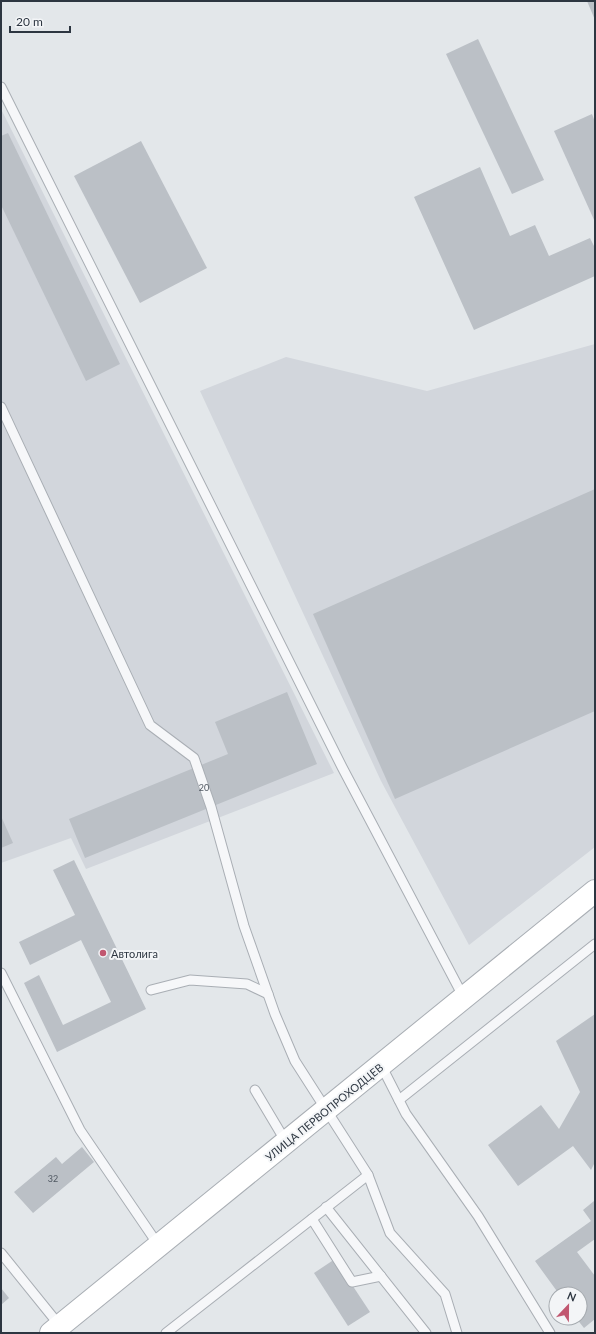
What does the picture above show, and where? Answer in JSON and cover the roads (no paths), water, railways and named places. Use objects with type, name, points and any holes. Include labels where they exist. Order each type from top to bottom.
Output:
[{"type":"street","name":"УЛИЦА ПЕРВОПРОХОДЦЕВ","points":[[56,1329],[595,891]]},
{"type":"lane","points":[[1,87],[342,767],[464,998]]},
{"type":"lane","points":[[1,407],[150,725],[194,758],[211,807],[244,926],[268,994],[295,1061],[328,1109],[368,1175],[390,1233],[445,1294],[457,1333]]},
{"type":"lane","points":[[399,1100],[595,944]]},
{"type":"lane","points":[[1,973],[80,1130],[159,1246]]},
{"type":"lane","points":[[151,990],[190,980],[247,984],[268,994]]},
{"type":"lane","points":[[381,1066],[406,1114],[478,1216],[550,1333]]},
{"type":"lane","points":[[255,1090],[286,1143]]},
{"type":"lane","points":[[166,1333],[368,1175]]},
{"type":"lane","points":[[326,1207],[426,1333]]},
{"type":"lane","points":[[312,1219],[352,1282],[381,1276]]},
{"type":"lane","points":[[1,1253],[56,1329]]},
{"type":"place","name":"Автолига","points":[[103,953]]}]
